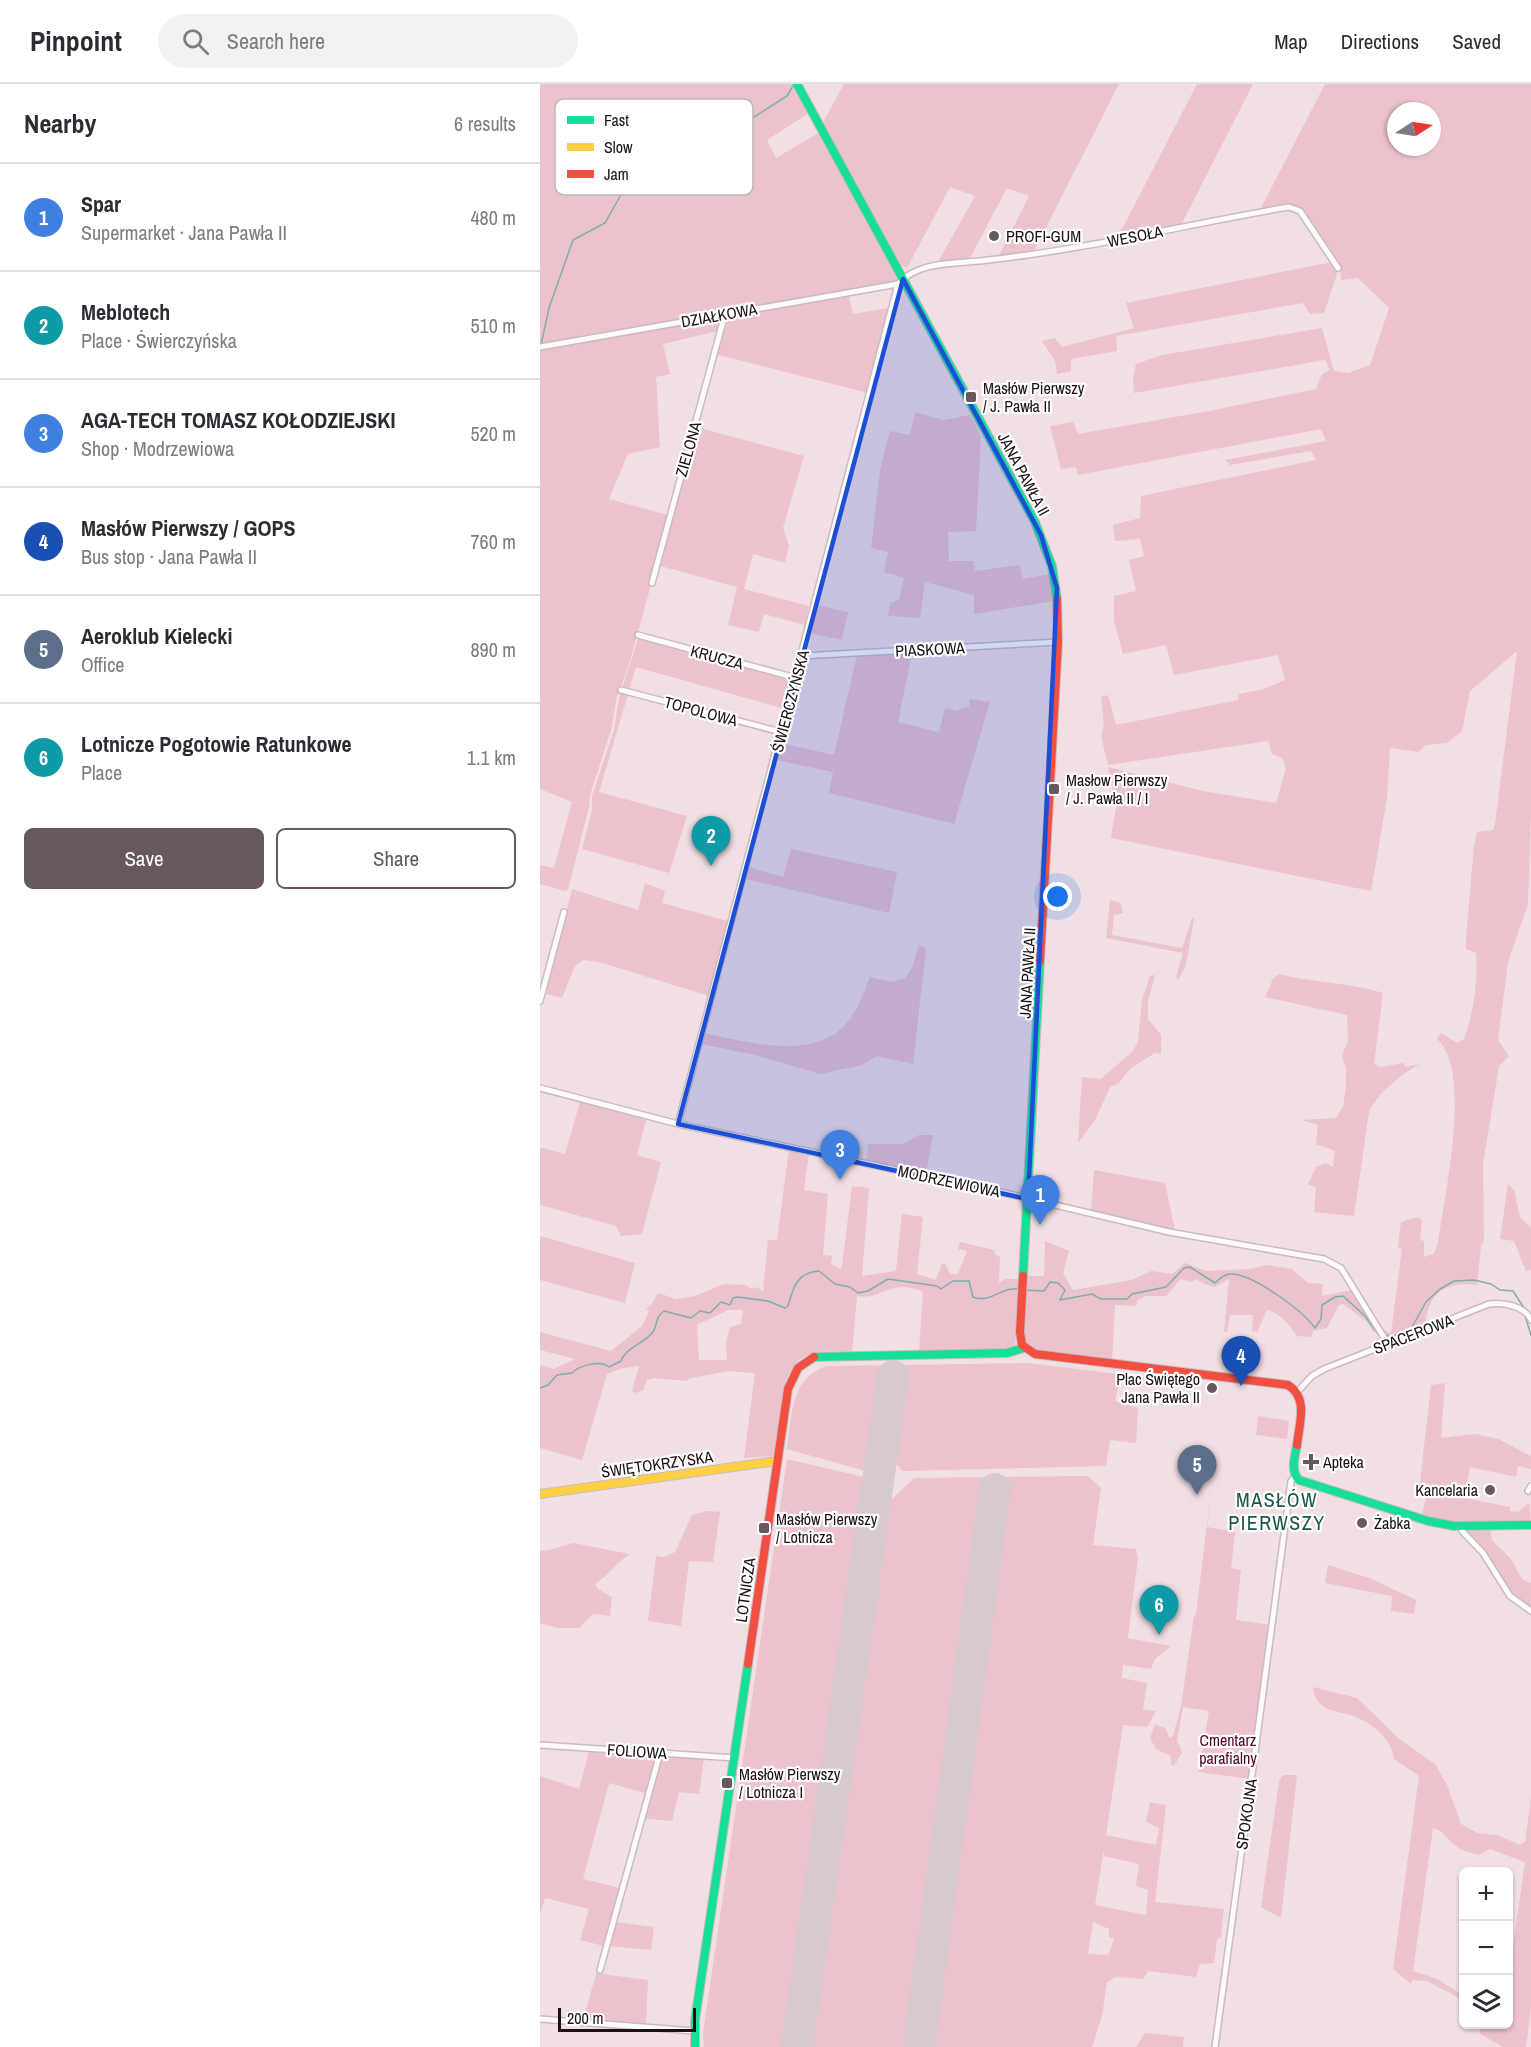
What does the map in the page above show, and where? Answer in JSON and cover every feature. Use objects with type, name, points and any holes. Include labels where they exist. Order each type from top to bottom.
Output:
[{"type":"main road","name":"JANA PAWŁA II","points":[[796,84],[1041,534],[1056,582],[1059,602],[1058,642],[1020,1338],[1024,1348]]},
{"type":"main road","points":[[1024,1348],[1035,1354],[1288,1385],[1298,1391],[1302,1404],[1295,1476],[1301,1481],[1428,1521],[1461,1526],[1531,1525]]},
{"type":"main road","name":"LOTNICZA","points":[[695,2047],[694,2031],[790,1380],[799,1365],[811,1358],[1007,1353],[1024,1348]]},
{"type":"main road","name":"ŚWIĘTOKRZYSKA","points":[[540,1494],[777,1461]]},
{"type":"street","name":"WESOŁA","points":[[900,278],[922,268],[1042,254],[1289,207],[1300,211],[1338,268]]},
{"type":"street","name":"DZIAŁKOWA","points":[[542,347],[725,314],[900,278]]},
{"type":"street","name":"ŚWIERCZYŃSKA","points":[[678,1124],[900,278]]},
{"type":"street","name":"ZIELONA","points":[[652,583],[725,314]]},
{"type":"street","name":"KRUCZA","points":[[638,635],[795,678]]},
{"type":"street","name":"PIASKOWA","points":[[801,656],[1058,642]]},
{"type":"street","name":"TOPOLOWA","points":[[621,690],[781,732]]},
{"type":"street","points":[[540,1001],[564,912]]},
{"type":"street","name":"MODRZEWIOWA","points":[[540,1088],[678,1124],[1028,1199],[1169,1232],[1324,1259],[1341,1268],[1387,1341]]},
{"type":"street","name":"SPACEROWA","points":[[1298,1391],[1317,1372],[1387,1341],[1489,1304],[1505,1303],[1525,1313],[1531,1320]]},
{"type":"street","name":"SPOKOJNA","points":[[1215,2047],[1243,1835],[1261,1724],[1291,1481],[1295,1476]]},
{"type":"street","points":[[1461,1526],[1462,1532],[1483,1553],[1510,1596],[1531,1611]]},
{"type":"street","name":"FOLIOWA","points":[[540,1745],[735,1758]]},
{"type":"street","points":[[600,1970],[660,1753]]},
{"type":"street","points":[[540,2019],[694,2031]]},
{"type":"highlighted area","points":[[903,279],[1041,535],[1057,588],[1028,1199],[678,1124]]},
{"type":"green space","points":[[540,84],[794,84],[809,113],[767,140],[776,158],[820,132],[899,280],[896,283],[722,317],[718,331],[663,344],[670,374],[656,377],[660,447],[628,454],[609,499],[668,515],[696,427],[804,456],[783,528],[789,545],[785,563],[753,554],[744,589],[809,606],[805,625],[764,614],[759,632],[728,625],[737,587],[657,565],[660,552],[628,668],[617,696],[611,730],[590,795],[568,890],[565,891],[540,884],[540,865],[554,868],[572,802],[540,789]]},
{"type":"green space","points":[[844,84],[1119,84],[1033,253],[999,256],[1029,196],[1007,188],[970,258],[937,264],[975,196],[950,187],[907,268],[897,263],[822,124]]},
{"type":"green space","points":[[1197,84],[1253,84],[1181,225],[1118,237]]},
{"type":"green space","points":[[1325,84],[1531,84],[1531,811],[1528,904],[1508,962],[1498,1040],[1509,1056],[1499,1066],[1483,1164],[1484,1240],[1481,1246],[1477,1285],[1455,1285],[1440,1292],[1430,1306],[1425,1327],[1390,1340],[1382,1329],[1391,1333],[1402,1249],[1398,1248],[1401,1222],[1417,1217],[1422,1220],[1420,1240],[1424,1241],[1424,1257],[1434,1254],[1438,1243],[1450,1167],[1455,1105],[1448,1055],[1437,1039],[1441,1033],[1457,1043],[1464,1039],[1473,1007],[1476,986],[1476,953],[1466,949],[1466,938],[1474,846],[1477,832],[1493,830],[1495,824],[1517,651],[1470,691],[1462,731],[1447,743],[1426,745],[1419,752],[1390,748],[1387,798],[1371,891],[1111,838],[1116,807],[1108,767],[1203,791],[1276,803],[1286,768],[1282,758],[1272,754],[1268,741],[1108,765],[1101,736],[1104,726],[1101,697],[1108,695],[1116,725],[1238,700],[1239,694],[1264,689],[1285,680],[1278,655],[1174,675],[1166,645],[1123,654],[1114,621],[1114,596],[1136,591],[1129,560],[1144,556],[1140,539],[1115,541],[1113,525],[1140,518],[1141,496],[1316,460],[1311,451],[1230,465],[1225,460],[1326,441],[1321,429],[1078,475],[1076,467],[1061,469],[1050,426],[1073,422],[1078,434],[1209,411],[1316,389],[1322,374],[1330,370],[1325,360],[1134,393],[1133,379],[1136,364],[1162,355],[1322,328],[1334,371],[1348,373],[1370,365],[1389,308],[1358,278],[1341,280],[1340,265],[1300,209],[1285,205],[1260,210]]},
{"type":"green space","points":[[1332,262],[1337,274],[1324,313],[1310,314],[1303,303],[1116,336],[1117,351],[1071,359],[1071,371],[1057,374],[1055,361],[1042,341],[1055,338],[1062,347],[1134,328],[1126,303]]},
{"type":"green space","points":[[849,295],[853,314],[889,308],[868,393],[715,354],[727,316]]},
{"type":"green space","points":[[915,412],[943,420],[970,415],[981,436],[976,531],[948,532],[949,561],[973,561],[975,571],[1020,565],[1023,579],[1050,574],[1054,601],[974,614],[974,595],[925,582],[920,618],[888,616],[890,603],[899,600],[904,578],[884,572],[888,552],[871,548],[880,470],[890,431],[910,435]]},
{"type":"green space","points":[[817,605],[848,612],[842,640],[810,633]]},
{"type":"green space","points":[[639,636],[792,680],[785,709],[636,667],[599,792],[687,816],[669,873],[582,849],[592,811],[592,796],[614,730],[619,698]]},
{"type":"green space","points":[[912,653],[898,722],[939,732],[945,708],[957,711],[969,706],[970,699],[990,702],[954,824],[829,793],[833,772],[777,760],[781,743],[834,755],[857,655]]},
{"type":"green space","points":[[791,849],[897,872],[889,913],[746,879],[749,867],[783,877]]},
{"type":"green space","points":[[645,883],[665,891],[662,903],[728,921],[709,996],[599,962],[583,960],[575,966],[562,998],[546,994],[572,889],[638,910]]},
{"type":"green space","points":[[1110,900],[1121,903],[1123,913],[1114,915],[1112,935],[1182,948],[1192,918],[1194,919],[1186,965],[1178,981],[1176,977],[1183,953],[1106,938]]},
{"type":"green space","points":[[919,945],[926,949],[913,1064],[877,1056],[862,1065],[820,1074],[755,1055],[701,1044],[704,1033],[741,1041],[782,1046],[820,1041],[836,1033],[850,1019],[870,977],[892,982],[905,978],[912,968]]},
{"type":"green space","points":[[1279,974],[1383,993],[1374,1064],[1380,1067],[1404,1063],[1405,1067],[1419,1064],[1384,1091],[1369,1112],[1354,1216],[1314,1212],[1316,1188],[1308,1184],[1316,1167],[1326,1163],[1333,1167],[1335,1151],[1316,1144],[1318,1125],[1302,1120],[1336,1118],[1343,1107],[1346,1068],[1342,1056],[1348,1040],[1347,1015],[1265,997],[1273,979]]},
{"type":"green space","points":[[1155,975],[1148,1002],[1148,1019],[1161,1035],[1161,1054],[1155,1053],[1131,1068],[1118,1084],[1110,1087],[1095,1120],[1078,1143],[1082,1077],[1101,1079],[1133,1051],[1138,1041],[1142,1000],[1150,976]]},
{"type":"green space","points":[[580,1102],[646,1120],[637,1155],[661,1162],[642,1234],[621,1236],[616,1226],[540,1205],[540,1147],[565,1154]]},
{"type":"green space","points":[[919,1135],[933,1135],[926,1173],[866,1161],[868,1144],[903,1144]]},
{"type":"green space","points":[[789,1149],[809,1153],[804,1190],[828,1194],[823,1255],[832,1256],[831,1264],[841,1269],[852,1186],[869,1188],[862,1276],[896,1271],[902,1214],[923,1217],[917,1274],[936,1280],[942,1264],[945,1263],[950,1274],[958,1274],[967,1251],[958,1249],[960,1242],[994,1250],[1000,1257],[999,1283],[1006,1279],[1019,1279],[1015,1346],[984,1352],[919,1351],[923,1292],[912,1288],[894,1288],[865,1297],[857,1296],[852,1352],[814,1353],[801,1359],[792,1369],[782,1397],[773,1456],[744,1458],[755,1373],[730,1371],[690,1378],[686,1381],[655,1378],[647,1380],[643,1390],[636,1393],[632,1391],[639,1366],[623,1368],[607,1374],[582,1460],[540,1448],[540,1365],[554,1369],[575,1359],[540,1350],[540,1332],[611,1351],[642,1326],[649,1311],[646,1309],[658,1293],[676,1299],[695,1296],[724,1284],[746,1285],[752,1289],[758,1287],[763,1292],[768,1240],[777,1240]],"holes":[[[728,1310],[743,1310],[741,1324],[730,1327],[726,1342],[727,1360],[699,1360],[697,1325]]]},
{"type":"green space","points":[[1094,1170],[1165,1183],[1175,1230],[1091,1212]]},
{"type":"green space","points":[[1508,1184],[1514,1190],[1520,1217],[1531,1228],[1531,1270],[1526,1271],[1514,1241],[1500,1239]]},
{"type":"green space","points":[[540,1236],[635,1263],[625,1303],[540,1280]]},
{"type":"green space","points":[[1045,1241],[1069,1251],[1063,1273],[1073,1290],[1132,1280],[1151,1271],[1172,1274],[1185,1263],[1206,1271],[1249,1269],[1267,1265],[1292,1269],[1308,1283],[1323,1284],[1322,1296],[1352,1290],[1378,1330],[1373,1332],[1367,1322],[1343,1304],[1339,1305],[1327,1328],[1313,1331],[1311,1337],[1297,1336],[1280,1317],[1267,1310],[1257,1332],[1252,1331],[1253,1315],[1230,1315],[1227,1332],[1224,1332],[1229,1279],[1215,1287],[1197,1279],[1191,1282],[1181,1279],[1166,1296],[1145,1296],[1137,1301],[1136,1306],[1115,1305],[1112,1361],[1037,1352],[1026,1346],[1022,1333],[1028,1276],[1044,1276]]},
{"type":"green space","points":[[1028,1363],[1159,1379],[1154,1382],[1125,1379],[1118,1388],[1115,1401],[1138,1408],[1136,1443],[1110,1440],[1106,1466],[902,1471],[893,1460],[869,1472],[787,1449],[792,1412],[799,1389],[814,1372],[826,1366]]},
{"type":"green space","points":[[1445,1383],[1441,1438],[1475,1434],[1498,1439],[1531,1456],[1531,1469],[1518,1466],[1516,1477],[1470,1467],[1464,1498],[1510,1507],[1510,1511],[1518,1512],[1529,1503],[1531,1522],[1463,1524],[1422,1516],[1428,1489],[1420,1482],[1431,1385]]},
{"type":"green space","points":[[1258,1416],[1289,1421],[1287,1439],[1256,1435]]},
{"type":"green space","points":[[787,1459],[868,1478],[786,2047],[704,2047],[703,2033]]},
{"type":"green space","name":"Cmentarz parafialny","points":[[1213,1473],[1207,1527],[1235,1532],[1231,1568],[1241,1570],[1236,1620],[1270,1625],[1250,1779],[1199,1772],[1209,1711],[1183,1707],[1177,1740],[1182,1752],[1174,1766],[1171,1764],[1171,1756],[1156,1749],[1150,1738],[1155,1724],[1165,1728],[1170,1738],[1173,1736],[1181,1706],[1194,1615],[1196,1615]]},
{"type":"green space","points":[[1088,1476],[1101,1488],[1093,1545],[1136,1549],[1138,1558],[1128,1638],[1171,1646],[1155,1659],[1151,1669],[1123,1665],[1122,1678],[1147,1683],[1143,1709],[1156,1711],[1147,1727],[1123,1725],[1106,1835],[1156,1845],[1159,1828],[1146,1822],[1150,1802],[1166,1805],[1155,1902],[1224,1909],[1221,1937],[1217,1939],[1214,1963],[1200,1964],[1196,1977],[1148,1971],[1143,1979],[1116,1977],[1107,1982],[1102,2016],[1092,2047],[807,2047],[887,1504],[914,1478]],"holes":[[[1104,1849],[1104,1856],[1139,1864],[1136,1886],[1148,1890],[1146,1915],[1095,1905]],[[1093,1922],[1109,1929],[1109,1937],[1114,1939],[1108,1955],[1088,1954]]]},
{"type":"green space","points":[[707,1511],[720,1512],[713,1562],[689,1561],[681,1626],[648,1621],[656,1556],[664,1557],[675,1552],[692,1515]]},
{"type":"green space","points":[[1464,1528],[1490,1528],[1492,1540],[1511,1559],[1522,1579],[1531,1583],[1531,1607],[1513,1595],[1485,1552]]},
{"type":"green space","points":[[573,1543],[630,1554],[595,1584],[598,1589],[612,1597],[610,1616],[593,1614],[579,1628],[558,1628],[540,1623],[540,1550],[546,1551]]},
{"type":"green space","points":[[1328,1565],[1372,1579],[1416,1600],[1414,1614],[1391,1611],[1392,1596],[1325,1583]]},
{"type":"green space","points":[[1313,1687],[1357,1698],[1398,1738],[1435,1764],[1447,1785],[1461,1824],[1478,1833],[1497,1835],[1520,1845],[1525,1842],[1531,1798],[1531,2007],[1526,2047],[1503,2047],[1480,2034],[1480,2029],[1513,2029],[1513,1945],[1525,1862],[1490,1849],[1479,1855],[1467,1852],[1433,1828],[1413,1971],[1437,1979],[1459,1993],[1459,1998],[1427,1981],[1412,1980],[1411,1984],[1393,1969],[1419,1776],[1394,1759],[1389,1744],[1379,1731],[1365,1721],[1324,1707],[1316,1699]]},
{"type":"green space","points":[[589,1751],[704,1759],[699,1794],[679,1792],[672,1821],[639,1818],[645,1793],[609,1783],[583,1879],[624,1889],[616,1922],[654,1927],[651,1950],[609,1946],[601,1974],[648,1980],[646,2025],[583,2020],[604,1946],[580,1940],[589,1909],[545,1898],[540,1915],[540,1776],[579,1789]]},
{"type":"green space","points":[[1283,1775],[1297,1775],[1281,1918],[1261,1907],[1279,1782]]},
{"type":"green space","points":[[1145,2033],[1184,2037],[1183,2047],[1136,2047]]},
{"type":"waterway","points":[[753,118],[787,96],[793,86]]},
{"type":"waterway","points":[[541,345],[549,308],[573,240],[605,223],[621,195]]},
{"type":"waterway","points":[[1025,1290],[1044,1291],[1050,1282],[1058,1283],[1065,1290],[1060,1300],[1092,1294],[1101,1299],[1127,1299],[1132,1294],[1166,1287],[1184,1268],[1190,1267],[1215,1283],[1220,1278],[1231,1274],[1252,1280],[1289,1303],[1315,1328],[1321,1319],[1322,1305],[1335,1297],[1343,1296],[1365,1316],[1378,1334]]},
{"type":"waterway","points":[[540,1388],[548,1385],[557,1375],[572,1373],[590,1364],[609,1367],[621,1361],[627,1352],[653,1332],[658,1318],[664,1311],[691,1318],[700,1311],[710,1313],[721,1302],[730,1305],[733,1298],[738,1297],[768,1301],[785,1308],[788,1306],[797,1282],[812,1272],[819,1271],[835,1284],[850,1287],[858,1293],[868,1291],[888,1279],[937,1286],[941,1289],[953,1281],[969,1281],[973,1297],[979,1299],[1007,1290],[1020,1289]]},
{"type":"waterway","points":[[1383,1334],[1391,1337],[1411,1329],[1426,1302],[1440,1289],[1454,1281],[1474,1280],[1491,1284],[1500,1290],[1513,1291],[1524,1308]]},
{"type":"waterway","points":[[1525,1316],[1531,1335]]},
{"type":"runway","points":[[797,2047],[893,1376]]},
{"type":"runway","points":[[919,2047],[995,1489]]},
{"type":"traffic: fast","points":[[797,84],[1035,522],[1052,566],[1057,599]]},
{"type":"traffic: fast","points":[[1023,1276],[1040,961]]},
{"type":"traffic: fast","points":[[814,1357],[1007,1353],[1024,1348]]},
{"type":"traffic: fast","points":[[1297,1445],[1294,1468],[1299,1480],[1428,1521],[1454,1526],[1531,1525]]},
{"type":"traffic: fast","points":[[695,2047],[695,2020],[748,1664]]},
{"type":"traffic: slow","points":[[540,1494],[777,1461]]},
{"type":"traffic: jam","points":[[1040,961],[1058,642],[1057,599]]},
{"type":"traffic: jam","points":[[1023,1276],[1020,1332],[1022,1345],[1035,1354],[1288,1385],[1299,1397],[1301,1404],[1297,1445]]},
{"type":"traffic: jam","points":[[748,1664],[788,1389],[798,1368],[814,1357]]},
{"type":"place","name":"PROFI-GUM","points":[[994,236]]},
{"type":"place","name":"Masłów Pierwszy / J. Pawła II","points":[[971,397]]},
{"type":"place","name":"Masłow Pierwszy / J. Pawła II / I","points":[[1054,789]]},
{"type":"place","name":"Meblotech","points":[[711,866]]},
{"type":"place","name":"AGA-TECH TOMASZ KOŁODZIEJSKI","points":[[840,1180]]},
{"type":"place","name":"Spar","points":[[1040,1225]]},
{"type":"place","name":"Masłów Pierwszy / GOPS","points":[[1241,1386]]},
{"type":"place","name":"Plac Świętego Jana Pawła II","points":[[1212,1388]]},
{"type":"place","name":"Apteka","points":[[1311,1462]]},
{"type":"place","name":"Kancelaria","points":[[1490,1490]]},
{"type":"place","name":"Aeroklub Kielecki","points":[[1197,1495]]},
{"type":"place","name":"Żabka","points":[[1362,1523]]},
{"type":"place","name":"Masłów Pierwszy / Lotnicza","points":[[764,1528]]},
{"type":"place","name":"Lotnicze Pogotowie Ratunkowe","points":[[1159,1635]]},
{"type":"place","name":"Masłów Pierwszy / Lotnicza I","points":[[727,1783]]},
{"type":"district","name":"MASŁÓW PIERWSZY","points":[[1277,1510]]}]
